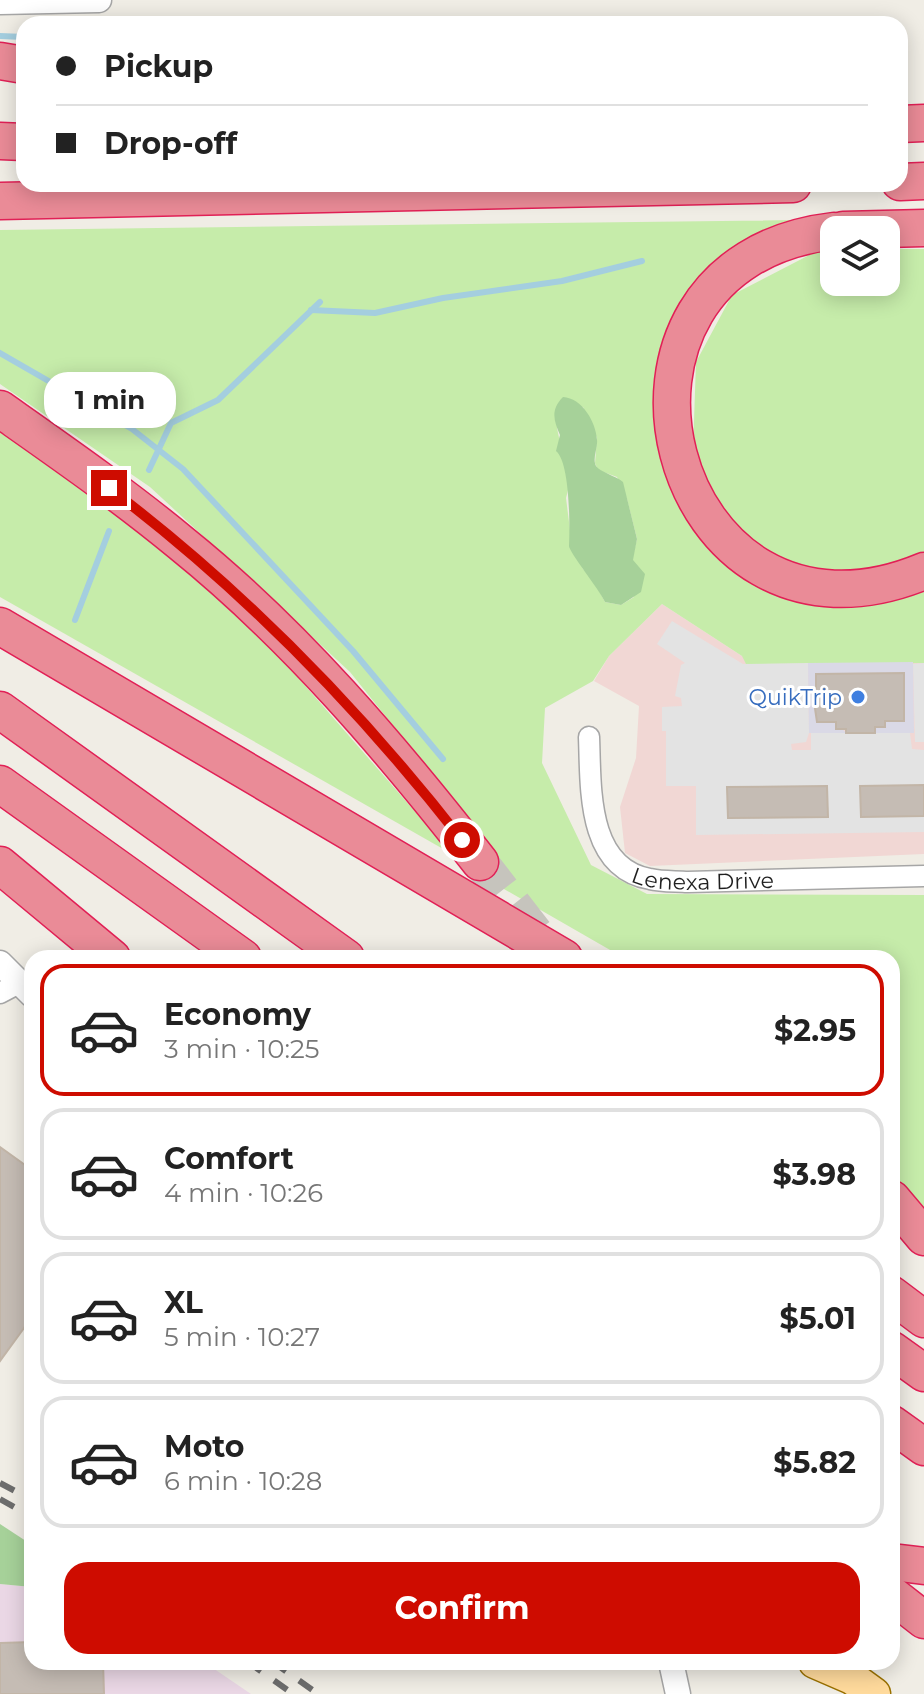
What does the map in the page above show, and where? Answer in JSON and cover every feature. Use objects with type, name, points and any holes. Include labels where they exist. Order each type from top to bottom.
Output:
[{"type":"highway","points":[[0,201],[420,192]]},
{"type":"highway","points":[[900,229],[924,228]]},
{"type":"highway","points":[[820,234],[781,243],[753,258],[712,292],[686,336],[677,360],[670,416],[675,449],[694,500],[709,521],[727,542],[774,573],[800,582],[851,588],[903,580],[924,571]]},
{"type":"highway","points":[[0,409],[182,543],[249,602],[359,715],[480,862]]},
{"type":"highway","points":[[0,626],[550,950]]},
{"type":"highway","points":[[0,710],[335,950]]},
{"type":"highway","points":[[0,784],[232,950]]},
{"type":"highway","points":[[0,865],[102,950]]},
{"type":"highway","points":[[900,1208],[924,1237]]},
{"type":"highway","points":[[900,1301],[924,1319]]},
{"type":"highway","points":[[900,1356],[924,1373]]},
{"type":"highway","points":[[900,1430],[924,1447]]},
{"type":"highway","points":[[900,1563],[924,1566]]},
{"type":"highway","points":[[900,1601],[924,1620]]},
{"type":"main road","points":[[834,1670],[852,1678],[874,1694]]},
{"type":"street","points":[[0,2],[99,0]]},
{"type":"street","name":"Lenexa Drive","points":[[589,737],[592,813],[602,840],[628,871],[648,879],[688,882],[924,876]]},
{"type":"street","points":[[0,963],[17,990]]},
{"type":"street","points":[[673,1670],[678,1694]]},
{"type":"shaded area","points":[[662,604],[742,656],[924,652],[924,854],[650,866],[625,853],[620,807],[636,758],[639,706],[594,681],[609,656]]},
{"type":"shaded area","points":[[672,621],[743,664],[808,663],[809,733],[806,742],[791,744],[792,750],[811,750],[811,733],[910,733],[912,749],[924,750],[924,832],[696,835],[696,786],[666,786],[666,731],[662,731],[662,707],[682,706],[681,698],[675,696],[681,665],[685,663],[657,644]]},
{"type":"shaded area","points":[[913,662],[914,733],[875,733],[875,727],[885,727],[885,721],[904,721],[903,673],[816,674],[816,688],[812,689],[817,722],[836,722],[846,733],[809,733],[808,663]]},
{"type":"shaded area","points":[[924,663],[924,742],[915,742],[913,664]]},
{"type":"shaded area","points":[[0,1584],[24,1586],[24,1670],[216,1670],[251,1694],[0,1694]]},
{"type":"green space","points":[[795,220],[735,256],[663,361],[656,414],[667,480],[697,528],[786,597],[847,607],[890,602],[924,588],[924,663],[746,664],[742,656],[662,604],[609,656],[593,681],[545,708],[542,763],[591,865],[647,894],[924,895],[924,1214],[900,1188],[900,950],[610,950],[497,885],[494,851],[350,672],[150,487],[0,384],[0,230]],"holes":[[[583,407],[597,438],[595,463],[598,470],[617,477],[627,499],[637,539],[632,560],[634,597],[621,605],[605,602],[592,577],[583,569],[571,538],[566,498],[569,486],[557,428],[558,408]]]},
{"type":"green space","points":[[900,249],[924,249],[924,555],[856,577],[790,566],[726,522],[693,451],[696,362],[732,295],[819,250],[820,296],[900,296]]},
{"type":"green space","points":[[563,397],[582,406],[591,419],[597,440],[596,466],[623,482],[637,539],[633,560],[645,574],[641,592],[621,605],[605,602],[569,546],[567,481],[561,457],[556,451],[560,435],[554,416],[556,406]]},
{"type":"green space","points":[[0,425],[83,481],[241,612],[452,854],[0,597]]},
{"type":"green space","points":[[0,1524],[24,1540],[24,1586],[0,1584]]},
{"type":"building","name":"QuikTrip","points":[[904,673],[904,721],[885,721],[885,727],[875,727],[875,733],[846,733],[846,729],[836,729],[836,722],[817,722],[812,688],[816,688],[816,674]]},
{"type":"building","points":[[924,785],[924,816],[861,817],[860,786]]},
{"type":"building","points":[[827,786],[828,817],[728,818],[727,787]]},
{"type":"building","points":[[0,1147],[24,1164],[24,1328],[0,1361]]},
{"type":"building","points":[[24,1642],[24,1670],[103,1670],[104,1694],[0,1694],[0,1643]]},
{"type":"waterway","points":[[0,36],[16,37]]},
{"type":"waterway","points":[[311,310],[375,313],[443,298],[562,281],[642,261]]},
{"type":"waterway","points":[[149,470],[171,423],[218,400],[320,302]]},
{"type":"waterway","points":[[0,353],[132,429],[183,469],[353,651],[443,759]]},
{"type":"waterway","points":[[75,620],[109,531]]},
{"type":"tunnel","points":[[480,862],[546,947]]},
{"type":"railway","points":[[0,1483],[24,1496]]},
{"type":"railway","points":[[0,1499],[24,1512]]},
{"type":"railway","points":[[259,1670],[293,1694]]},
{"type":"railway","points":[[284,1670],[318,1694]]},
{"type":"place","name":"QuikTrip","points":[[858,697]]},
{"type":"route","points":[[109,488],[182,543],[249,602],[310,662],[409,773],[462,840]]}]
